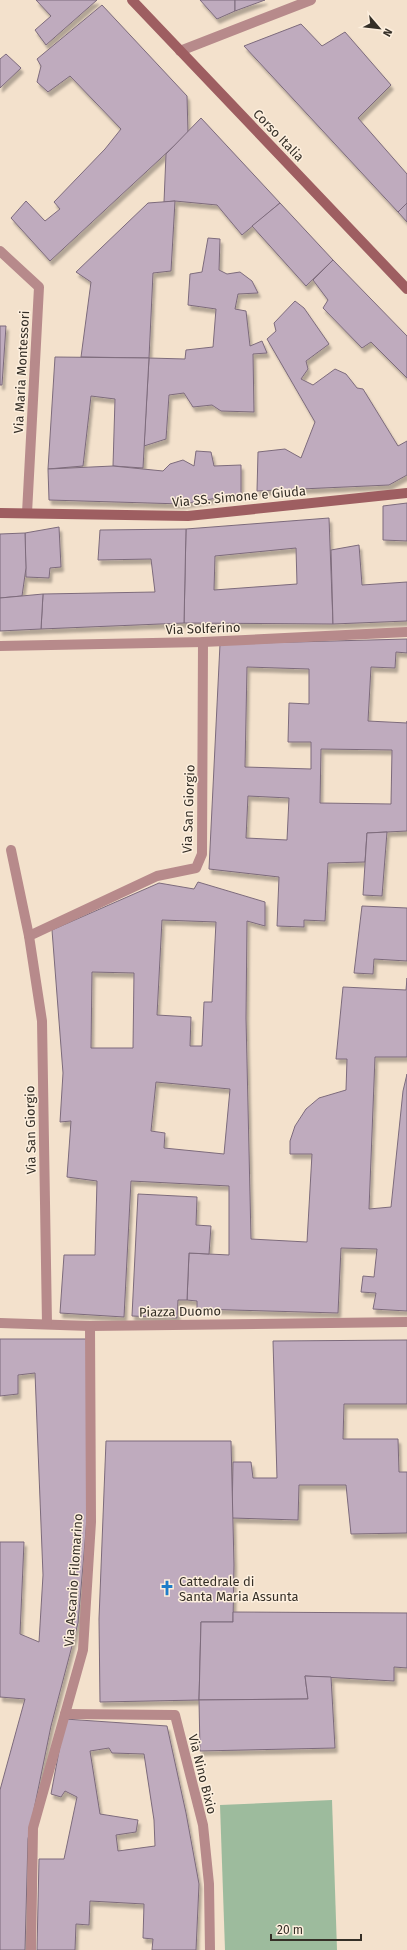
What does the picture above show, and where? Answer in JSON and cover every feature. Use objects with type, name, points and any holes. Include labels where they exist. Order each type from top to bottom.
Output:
[{"type":"main road","name":"Corso Italia","points":[[132,0],[407,289]]},
{"type":"main road","name":"Via SS. Simone e Giuda","points":[[0,513],[188,516],[407,493]]},
{"type":"street","points":[[180,51],[311,0]]},
{"type":"street","name":"Via Maria Montessori","points":[[0,251],[39,287],[27,513]]},
{"type":"street","name":"Via Solferino","points":[[0,646],[203,642],[407,632]]},
{"type":"street","name":"Via San Giorgio","points":[[29,936],[157,876],[196,868],[202,854],[203,642]]},
{"type":"street","name":"Via San Giorgio","points":[[11,850],[29,936],[42,1021],[46,1324]]},
{"type":"street","name":"Piazza Duomo","points":[[0,1323],[90,1326],[407,1322]]},
{"type":"street","name":"Via Ascanio Filomarino","points":[[31,1950],[33,1828],[83,1650],[91,1522],[90,1326]]},
{"type":"street","name":"Via Nino Bixio","points":[[64,1714],[175,1715],[203,1825],[210,1884],[210,1950]]},
{"type":"green space","points":[[332,1800],[337,1950],[225,1950],[220,1805]]},
{"type":"building","points":[[36,0],[97,0],[46,45],[35,30],[51,16]]},
{"type":"building","points":[[200,0],[235,0],[235,11],[217,19]]},
{"type":"building","points":[[235,0],[265,0],[235,11]]},
{"type":"building","points":[[102,5],[187,96],[188,133],[50,261],[11,218],[26,201],[45,221],[60,209],[54,202],[105,149],[121,129],[70,76],[48,92],[37,82],[41,66],[37,59]]},
{"type":"building","points":[[301,24],[322,46],[345,32],[391,85],[358,118],[407,174],[407,203],[398,212],[244,46]]},
{"type":"building","points":[[6,54],[21,68],[0,88],[0,59]]},
{"type":"building","points":[[201,118],[280,203],[242,235],[217,205],[175,201],[164,202],[166,154]]},
{"type":"building","points":[[175,201],[171,271],[153,273],[149,358],[81,357],[91,282],[76,272],[148,203]]},
{"type":"building","points":[[280,203],[333,260],[306,286],[252,226]]},
{"type":"building","points":[[407,203],[407,222],[398,212]]},
{"type":"building","points":[[208,238],[220,239],[219,270],[227,274],[240,272],[252,281],[258,293],[238,294],[235,309],[246,311],[250,346],[262,341],[267,353],[253,354],[254,412],[221,411],[212,405],[193,407],[184,393],[169,395],[166,439],[144,446],[149,358],[185,359],[186,350],[213,347],[216,309],[188,305],[190,274],[202,272]]},
{"type":"building","points":[[333,260],[407,336],[407,378],[371,342],[362,348],[323,308],[328,300],[313,280]]},
{"type":"building","points":[[295,301],[304,308],[329,344],[306,361],[308,369],[301,379],[313,385],[335,369],[346,374],[357,388],[363,389],[398,446],[407,441],[407,475],[389,485],[257,491],[258,452],[285,449],[301,458],[315,422],[267,339],[276,331],[274,323]]},
{"type":"building","points":[[0,326],[6,326],[2,385],[0,385]]},
{"type":"building","points":[[55,357],[149,358],[143,468],[113,466],[115,399],[91,396],[83,466],[48,469]]},
{"type":"building","points":[[196,451],[211,452],[214,466],[241,465],[241,494],[182,504],[49,500],[48,469],[113,466],[163,471],[170,464],[183,460],[194,466]]},
{"type":"building","points":[[407,503],[407,541],[383,540],[383,506]]},
{"type":"building","points":[[329,518],[333,624],[184,623],[186,529]],"holes":[[[296,548],[297,584],[214,590],[215,556]]]},
{"type":"building","points":[[59,527],[61,567],[50,568],[49,578],[26,577],[25,533]]},
{"type":"building","points":[[186,529],[184,623],[41,629],[43,594],[155,592],[151,559],[98,560],[100,530]]},
{"type":"building","points":[[25,533],[26,568],[22,596],[0,598],[0,534]]},
{"type":"building","points":[[359,545],[362,585],[407,582],[407,621],[333,624],[331,550]]},
{"type":"building","points":[[43,594],[41,629],[0,631],[0,598]]},
{"type":"building","points":[[407,639],[407,653],[396,652],[395,668],[371,667],[368,721],[407,723],[407,831],[367,833],[365,862],[328,863],[325,921],[304,920],[304,927],[277,926],[279,877],[209,869],[220,644]],"holes":[[[247,667],[309,669],[309,704],[289,703],[288,742],[311,742],[311,769],[245,767]],[[321,749],[392,750],[391,804],[320,803]],[[248,796],[289,798],[287,840],[246,838]]]},
{"type":"building","points":[[387,832],[382,896],[363,895],[367,833]]},
{"type":"building","points":[[198,882],[265,902],[265,926],[247,921],[246,1018],[251,1239],[307,1242],[312,1154],[290,1154],[290,1141],[295,1126],[306,1109],[319,1098],[346,1090],[347,1059],[336,1059],[343,987],[406,990],[407,978],[407,1057],[375,1057],[369,1209],[391,1207],[403,1091],[407,1074],[407,1311],[373,1309],[376,1293],[361,1292],[363,1276],[374,1277],[377,1249],[341,1248],[338,1313],[197,1309],[197,1301],[187,1300],[189,1253],[229,1255],[229,1186],[131,1181],[124,1317],[60,1313],[64,1255],[95,1255],[97,1181],[67,1177],[71,1121],[60,1122],[63,1073],[52,930],[159,883],[194,889]],"holes":[[[162,920],[216,922],[212,1002],[204,1002],[202,1046],[190,1046],[191,1017],[157,1015]],[[92,972],[134,973],[133,1048],[91,1048]],[[156,1082],[230,1089],[224,1154],[164,1148],[165,1133],[151,1131]]]},
{"type":"building","points":[[362,906],[407,908],[407,961],[374,959],[373,974],[354,973]]},
{"type":"building","points":[[138,1194],[197,1197],[196,1225],[211,1226],[209,1254],[189,1253],[187,1300],[178,1300],[177,1318],[132,1316]]},
{"type":"building","points":[[0,1339],[87,1339],[87,1519],[78,1623],[51,1726],[28,1839],[25,1950],[0,1950],[0,1790],[25,1699],[0,1697],[0,1542],[24,1542],[20,1634],[39,1642],[43,1575],[35,1373],[18,1375],[18,1394],[0,1396]]},
{"type":"building","points":[[407,1340],[407,1404],[344,1404],[343,1439],[398,1439],[399,1472],[407,1472],[407,1533],[351,1534],[346,1485],[299,1485],[298,1520],[232,1518],[233,1462],[251,1462],[253,1478],[277,1478],[273,1341]]},
{"type":"building","name":"Cattedrale di Santa Maria Assunta","points":[[106,1441],[231,1441],[234,1565],[233,1622],[201,1622],[199,1700],[100,1702],[99,1619]]},
{"type":"building","points":[[233,1612],[407,1613],[407,1668],[394,1667],[394,1681],[305,1676],[308,1699],[199,1700],[201,1622],[233,1622]]},
{"type":"building","points":[[305,1676],[331,1677],[335,1748],[200,1751],[199,1700],[308,1699]]},
{"type":"building","points":[[65,1719],[167,1726],[186,1813],[199,1884],[196,1950],[152,1950],[153,1939],[143,1938],[144,1904],[90,1901],[89,1925],[76,1924],[75,1950],[37,1950],[39,1859],[64,1859],[77,1797],[65,1791],[61,1797],[51,1794]],"holes":[[[109,1748],[112,1753],[144,1754],[154,1820],[155,1846],[118,1851],[116,1835],[136,1832],[138,1820],[100,1814],[90,1751]]]},
{"type":"place","name":"Cattedrale di Santa Maria Assunta","points":[[167,1588]]}]
